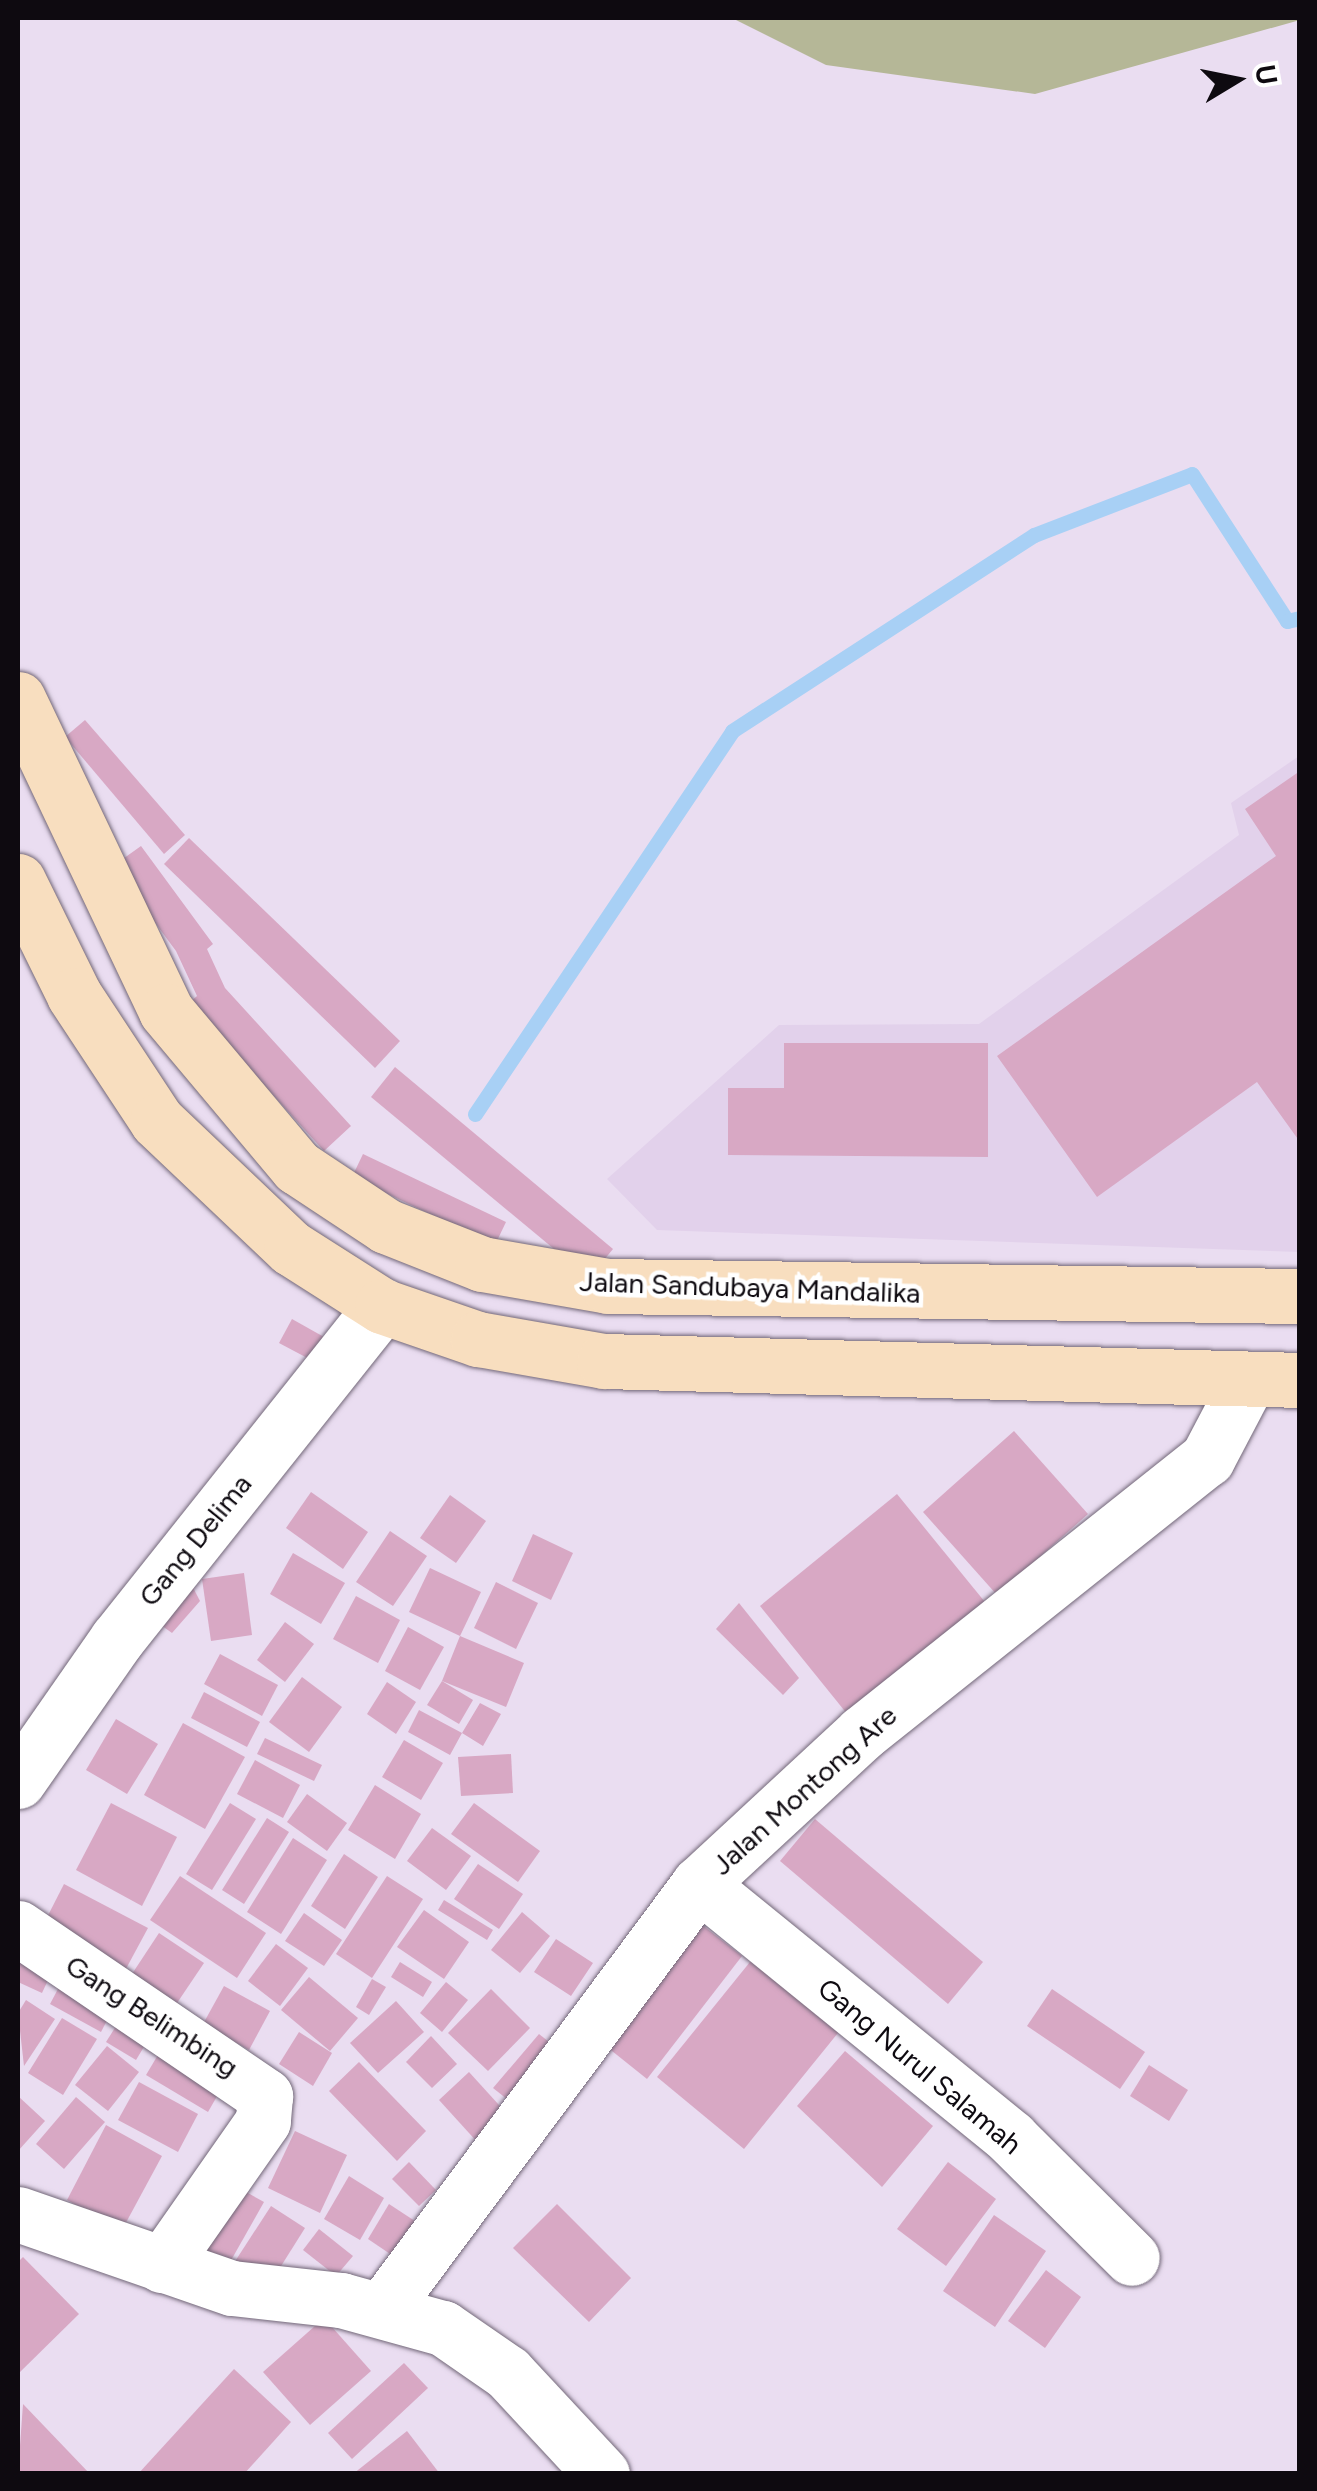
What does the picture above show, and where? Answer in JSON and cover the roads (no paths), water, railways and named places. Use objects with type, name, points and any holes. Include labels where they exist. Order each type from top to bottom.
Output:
[{"type":"main road","name":"Jalan Sandubaya Mandalika","points":[[18,699],[166,1012],[298,1167],[386,1226],[495,1268],[608,1286],[1300,1296]]},
{"type":"main road","points":[[18,881],[74,995],[157,1121],[291,1248],[382,1306],[478,1338],[604,1361],[1274,1379]]},
{"type":"street","name":"Gang Delima","points":[[18,1781],[117,1639],[382,1306]]},
{"type":"street","name":"Jalan Montong Are","points":[[382,2310],[699,1884],[849,1744],[1207,1459],[1274,1379]]},
{"type":"street","name":"Gang Nurul Salamah","points":[[699,1884],[1011,2138],[1132,2258]]},
{"type":"street","name":"Gang Belimbing","points":[[18,1928],[265,2096],[263,2120],[162,2265]]},
{"type":"street","points":[[21,2221],[232,2288],[382,2310],[443,2328],[508,2373],[602,2474]]},
{"type":"waterway","points":[[475,1114],[732,731],[1034,535],[1192,474],[1287,621],[1300,618]]}]
